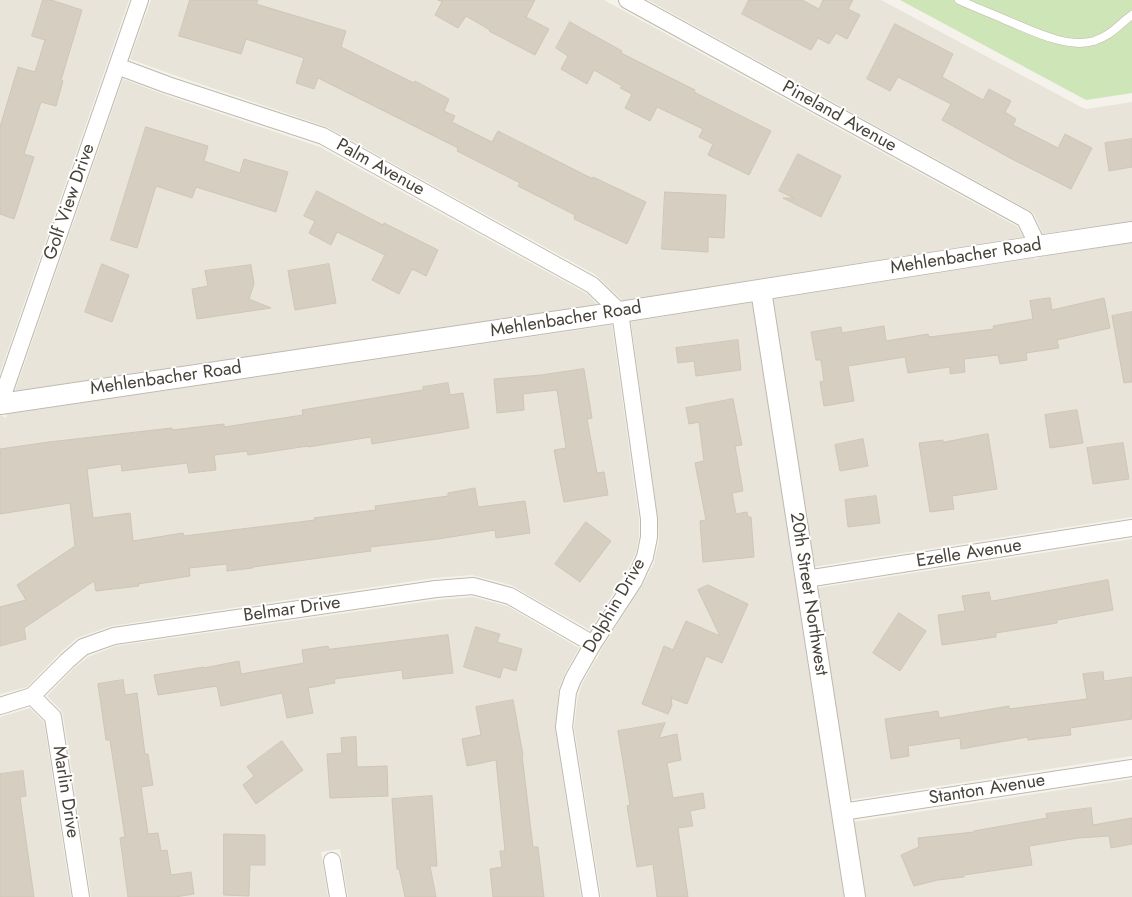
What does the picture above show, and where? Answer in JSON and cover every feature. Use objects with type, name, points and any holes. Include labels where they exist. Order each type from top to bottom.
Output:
[{"type":"street","name":"Golf View Drive","points":[[0,404],[140,0]]},
{"type":"street","name":"Pineland Avenue","points":[[627,0],[1025,219],[1038,246]]},
{"type":"street","name":"Palm Avenue","points":[[118,66],[168,85],[323,136],[592,285],[620,312]]},
{"type":"street","name":"Mehlenbacher Road","points":[[0,404],[620,312],[1132,232]]},
{"type":"street","name":"20th Street Northwest","points":[[761,290],[855,897]]},
{"type":"street","name":"Dolphin Drive","points":[[591,897],[564,727],[568,692],[573,679],[593,644],[634,581],[645,557],[649,537],[649,519],[620,312]]},
{"type":"street","name":"Ezelle Avenue","points":[[806,579],[1132,528]]},
{"type":"street","name":"Belmar Drive","points":[[0,706],[32,696],[83,647],[114,636],[436,589],[474,586],[510,596],[593,644]]},
{"type":"street","name":"Marlin Drive","points":[[32,696],[53,717],[81,897]]},
{"type":"street","name":"Stanton Avenue","points":[[842,812],[1132,768]]},
{"type":"street","points":[[332,861],[338,897]]},
{"type":"lane","points":[[959,0],[1027,29],[1059,40],[1081,43],[1094,41],[1110,34],[1132,15]]},
{"type":"shaded area","points":[[0,0],[129,0],[0,373]]},
{"type":"shaded area","points":[[151,0],[604,0],[1018,227],[1023,237],[623,301],[596,275],[327,127],[130,59]]},
{"type":"shaded area","points":[[648,0],[881,0],[1083,108],[1132,102],[1132,221],[1043,234],[1034,214],[1029,210]]},
{"type":"shaded area","points":[[123,79],[320,147],[587,294],[598,305],[15,391]]},
{"type":"shaded area","points":[[1132,243],[1132,517],[813,567],[773,299],[1033,258],[1035,260],[1041,256]]},
{"type":"shaded area","points":[[753,302],[845,897],[601,897],[574,727],[578,696],[582,684],[601,650],[642,586],[654,563],[659,540],[658,518],[631,322]]},
{"type":"shaded area","points":[[612,325],[639,520],[639,536],[636,553],[590,630],[511,585],[472,575],[434,578],[111,626],[77,638],[27,687],[0,694],[0,415],[6,418],[7,414]]},
{"type":"shaded area","points":[[1132,539],[1132,756],[850,800],[817,588]]},
{"type":"shaded area","points":[[473,597],[507,606],[579,648],[559,688],[555,728],[581,897],[348,897],[340,849],[321,852],[328,897],[91,897],[63,715],[60,709],[47,696],[73,669],[88,657],[116,646],[437,600]]},
{"type":"shaded area","points":[[30,708],[44,722],[71,897],[0,897],[0,717]]},
{"type":"shaded area","points":[[1132,779],[1132,897],[865,897],[853,822]]},
{"type":"green space","points":[[900,0],[1132,0],[1132,93],[1086,100]]},
{"type":"building","points":[[43,0],[51,0],[82,10],[61,80],[63,81],[56,106],[41,102],[24,154],[34,157],[14,219],[0,214],[0,127],[18,67],[35,72],[45,40],[32,36]]},
{"type":"building","points":[[190,0],[258,0],[256,4],[346,31],[341,47],[449,99],[444,111],[455,116],[452,122],[492,142],[498,131],[593,179],[593,177],[646,202],[627,244],[574,219],[575,215],[518,186],[520,183],[457,151],[458,148],[318,78],[314,89],[296,83],[304,58],[246,39],[241,54],[179,36]]},
{"type":"building","points":[[438,0],[535,0],[526,17],[549,29],[535,55],[489,31],[466,16],[458,28],[435,15],[442,2]]},
{"type":"building","points":[[749,0],[802,0],[819,9],[823,0],[853,0],[848,9],[860,15],[847,39],[836,33],[829,44],[818,38],[811,50],[742,14]]},
{"type":"building","points":[[570,22],[622,51],[621,53],[771,131],[749,175],[708,155],[713,144],[699,137],[703,129],[657,107],[650,121],[625,108],[632,94],[620,88],[622,86],[594,70],[587,84],[561,69],[568,56],[556,48]]},
{"type":"building","points":[[895,24],[953,54],[942,77],[983,100],[989,89],[1011,101],[1005,112],[1016,119],[1013,125],[1058,148],[1065,134],[1092,148],[1071,189],[942,120],[951,104],[898,77],[890,91],[867,79]]},
{"type":"building","points":[[146,127],[208,146],[204,161],[240,173],[244,159],[288,172],[276,212],[196,187],[192,198],[156,186],[137,248],[111,240]]},
{"type":"building","points":[[1132,139],[1132,167],[1109,171],[1105,143]]},
{"type":"building","points":[[798,154],[841,176],[821,217],[783,198],[794,198],[779,191]]},
{"type":"building","points":[[317,191],[383,225],[384,223],[438,250],[426,276],[412,269],[399,294],[372,280],[385,255],[337,232],[331,245],[309,233],[315,221],[304,216]]},
{"type":"building","points":[[665,192],[726,195],[724,238],[708,237],[708,252],[662,249]]},
{"type":"building","points":[[102,264],[129,275],[112,322],[85,312]]},
{"type":"building","points":[[329,264],[336,303],[295,310],[288,271]]},
{"type":"building","points":[[251,265],[254,284],[249,299],[271,308],[197,319],[192,289],[208,286],[205,271]]},
{"type":"building","points":[[1050,298],[1052,310],[1104,298],[1110,328],[1057,340],[1059,348],[1026,353],[1027,360],[1000,364],[998,355],[964,359],[965,372],[950,374],[950,367],[908,373],[905,357],[848,366],[854,401],[824,406],[820,382],[824,381],[821,360],[816,360],[811,332],[841,327],[842,333],[884,326],[886,341],[928,334],[929,337],[994,329],[993,326],[1033,319],[1030,301]]},
{"type":"building","points":[[1132,312],[1132,382],[1124,383],[1112,316]]},
{"type":"building","points":[[738,340],[741,370],[696,376],[694,361],[678,363],[676,348]]},
{"type":"building","points":[[584,369],[592,418],[587,419],[597,473],[604,472],[608,495],[564,502],[554,450],[566,448],[557,390],[523,394],[524,410],[497,413],[494,379]]},
{"type":"building","points":[[448,383],[450,395],[463,393],[469,428],[372,444],[371,437],[248,455],[247,451],[214,455],[216,470],[189,473],[187,463],[122,471],[121,464],[87,469],[93,518],[130,513],[133,541],[183,533],[184,536],[315,520],[314,518],[376,510],[375,506],[448,496],[448,493],[475,488],[478,507],[525,501],[530,533],[496,538],[495,530],[370,547],[371,551],[227,571],[227,564],[189,568],[190,576],[138,584],[139,586],[96,591],[94,581],[24,628],[26,639],[0,646],[0,607],[26,600],[17,585],[75,546],[70,503],[0,514],[0,449],[172,428],[172,430],[224,424],[224,427],[303,415],[302,410],[423,390],[423,387]]},
{"type":"building","points":[[733,399],[742,445],[735,446],[743,491],[732,493],[736,514],[747,512],[748,517],[751,517],[754,557],[703,562],[700,521],[706,520],[695,463],[704,461],[699,422],[689,424],[686,408]]},
{"type":"building","points":[[1077,410],[1083,443],[1050,448],[1045,415]]},
{"type":"building","points":[[988,434],[997,489],[952,496],[954,509],[930,512],[919,443],[943,440],[943,442]]},
{"type":"building","points":[[863,439],[868,466],[840,471],[835,445]]},
{"type":"building","points":[[1123,443],[1129,479],[1093,484],[1087,448]]},
{"type":"building","points":[[876,496],[880,523],[848,527],[845,500]]},
{"type":"building","points":[[586,522],[611,541],[580,582],[555,564]]},
{"type":"building","points":[[1108,580],[1113,610],[1057,620],[1057,623],[996,633],[996,637],[942,645],[938,615],[965,611],[962,596],[989,592],[991,601]]},
{"type":"building","points":[[708,585],[748,604],[722,663],[706,656],[687,704],[671,698],[672,705],[668,714],[642,704],[664,646],[673,650],[686,621],[720,636],[698,590]]},
{"type":"building","points":[[899,613],[926,631],[900,671],[873,653]]},
{"type":"building","points":[[476,627],[500,634],[497,642],[522,649],[516,671],[503,667],[500,678],[464,667]]},
{"type":"building","points":[[448,635],[453,673],[403,679],[402,670],[334,679],[335,683],[308,688],[313,713],[287,718],[282,693],[221,706],[217,686],[158,695],[154,675],[239,661],[241,674],[304,663],[302,650],[328,646],[329,649]]},
{"type":"building","points":[[1103,672],[1104,681],[1132,677],[1132,719],[1070,728],[1071,735],[1028,740],[1028,737],[961,749],[960,738],[908,746],[909,756],[891,759],[885,719],[938,711],[939,718],[1009,706],[1009,709],[1087,699],[1083,674]]},
{"type":"building","points":[[123,680],[125,695],[137,693],[145,754],[148,754],[153,785],[141,787],[148,834],[158,833],[161,851],[167,850],[171,875],[191,872],[194,894],[175,897],[128,897],[120,838],[125,837],[110,740],[106,740],[98,684]]},
{"type":"building","points":[[513,700],[523,755],[533,847],[538,847],[544,897],[493,897],[490,869],[502,867],[500,851],[505,851],[496,760],[467,766],[462,739],[481,735],[476,707]]},
{"type":"building","points":[[665,723],[659,738],[677,734],[681,760],[667,763],[673,798],[703,793],[705,808],[690,811],[693,826],[678,828],[688,897],[657,897],[653,864],[637,867],[627,806],[630,805],[618,731]]},
{"type":"building","points":[[356,737],[357,767],[387,766],[388,796],[330,798],[327,754],[342,753],[341,738]]},
{"type":"building","points":[[282,741],[303,770],[256,804],[243,785],[254,776],[247,767]]},
{"type":"building","points":[[23,771],[26,796],[20,797],[34,897],[0,897],[0,774]]},
{"type":"building","points":[[432,796],[437,866],[430,866],[436,897],[405,897],[399,869],[397,869],[392,799]]},
{"type":"building","points":[[1091,808],[1093,825],[1132,818],[1132,844],[1111,848],[1109,836],[1078,838],[1029,846],[1032,865],[964,875],[964,877],[938,880],[914,886],[901,855],[919,847],[918,838],[974,832],[1047,818],[1046,814]]},
{"type":"building","points":[[224,834],[265,835],[265,865],[250,865],[249,896],[224,895]]}]
